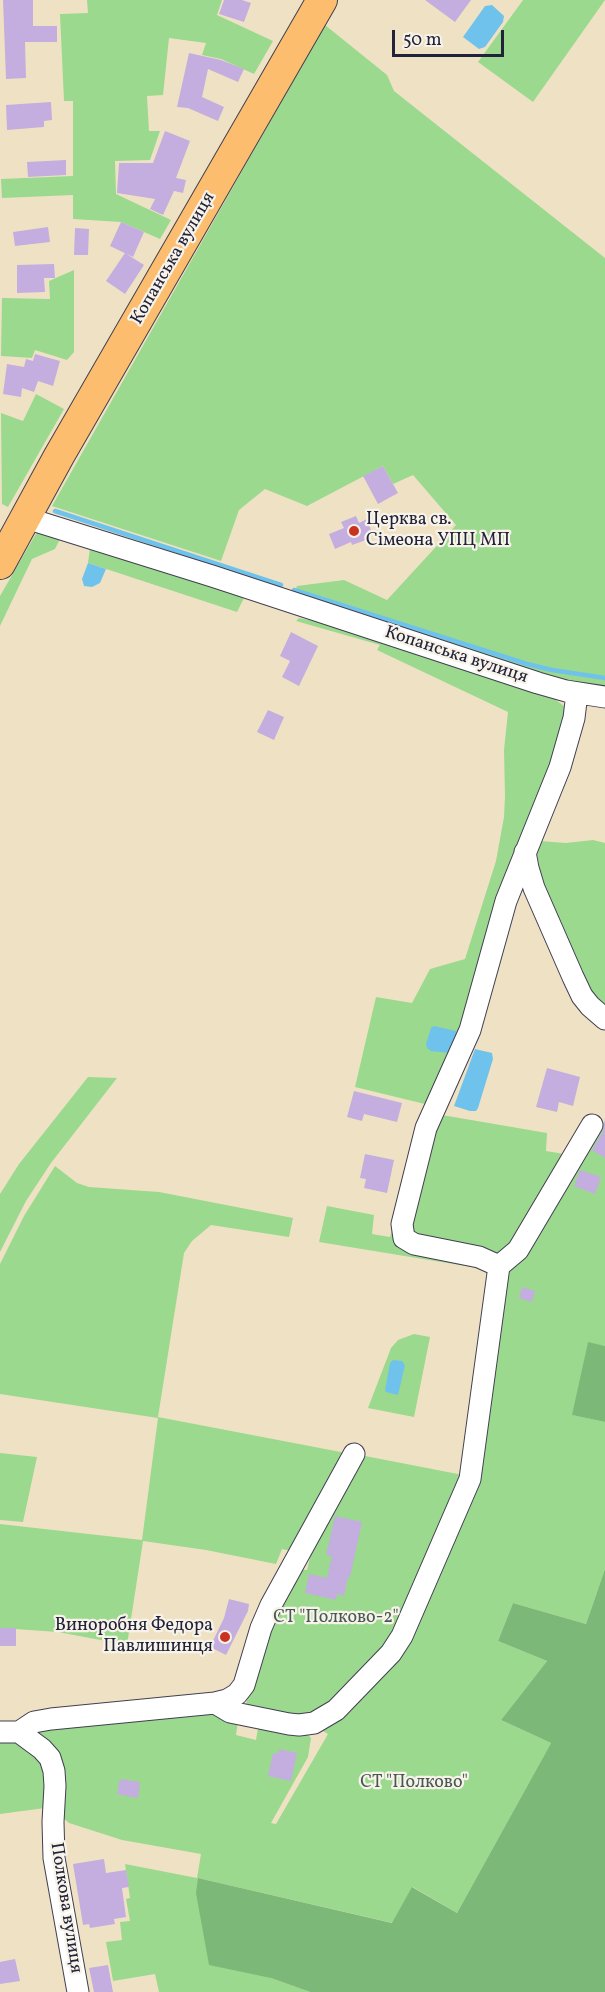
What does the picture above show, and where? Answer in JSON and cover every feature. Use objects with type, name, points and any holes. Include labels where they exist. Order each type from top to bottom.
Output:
[{"type":"highway","name":"Копанська вулиця","points":[[0,564],[59,456],[322,0]]},
{"type":"street","name":"Копанська вулиця","points":[[26,518],[538,683],[577,693],[605,697]]},
{"type":"street","points":[[499,1266],[478,1257],[409,1242],[402,1232],[402,1224],[426,1128],[470,1030],[502,912],[563,758],[574,718],[577,693]]},
{"type":"street","points":[[525,852],[534,888],[582,996],[605,1019]]},
{"type":"street","points":[[215,1703],[230,1712],[289,1724],[314,1723],[336,1710],[391,1653],[402,1636],[470,1479],[499,1266],[518,1250],[592,1125]]},
{"type":"street","points":[[10,1732],[34,1722],[51,1719],[215,1703],[237,1694],[244,1685],[261,1628],[271,1605],[354,1454]]},
{"type":"street","name":"Полкова вулиця","points":[[10,1732],[42,1749],[50,1758],[54,1771],[56,1786],[53,1822],[54,1858],[78,1992]]},
{"type":"green space","points":[[87,0],[222,0],[217,15],[273,41],[254,74],[221,59],[202,55],[206,43],[169,38],[163,95],[147,96],[149,131],[160,131],[150,160],[115,161],[116,194],[171,220],[160,239],[121,222],[73,219],[73,195],[2,198],[1,179],[73,176],[73,101],[64,101],[60,14],[88,13]]},
{"type":"green space","points":[[523,0],[605,0],[533,102],[478,62]]},
{"type":"green space","points":[[325,25],[387,75],[394,91],[605,258],[605,689],[550,679],[294,595],[297,586],[344,580],[387,600],[456,525],[413,475],[393,484],[383,466],[307,506],[265,489],[239,510],[221,561],[52,506]]},
{"type":"green space","points":[[74,270],[74,352],[67,360],[35,350],[32,358],[1,356],[2,298],[50,299],[49,281]]},
{"type":"green space","points":[[36,394],[64,409],[8,507],[2,504],[1,413],[23,421]]},
{"type":"green space","points":[[37,532],[60,539],[55,549],[32,559],[0,626],[0,596]]},
{"type":"green space","points":[[90,548],[244,598],[237,612],[88,563]]},
{"type":"green space","points":[[299,618],[329,624],[549,695],[564,706],[566,712],[469,1013],[429,1105],[355,1087],[376,997],[412,1003],[430,969],[465,959],[496,861],[504,817],[504,750],[508,712],[377,650],[380,645],[296,621]]},
{"type":"green space","points":[[593,840],[605,843],[605,1010],[579,975],[541,876],[537,854],[540,841],[566,843]]},
{"type":"green space","points":[[88,1077],[117,1078],[51,1163],[26,1201],[0,1252],[0,1194],[19,1164]]},
{"type":"green space","points":[[436,1114],[547,1133],[546,1151],[570,1155],[513,1244],[499,1255],[419,1243],[407,1228]]},
{"type":"green space","name":"СТ \"Полково\"","points":[[602,1122],[605,1123],[605,1346],[588,1343],[573,1415],[605,1422],[605,1569],[586,1624],[513,1603],[498,1641],[547,1661],[501,1720],[551,1743],[457,1913],[413,1887],[393,1923],[198,1878],[271,1978],[310,1992],[159,1992],[155,1974],[113,1981],[106,1942],[122,1940],[120,1922],[130,1921],[126,1899],[130,1898],[125,1864],[197,1878],[201,1854],[122,1840],[69,1823],[60,1815],[34,1731],[207,1712],[238,1721],[236,1735],[256,1740],[259,1722],[305,1731],[311,1738],[308,1757],[271,1823],[276,1824],[328,1734],[318,1728],[397,1656],[473,1486],[502,1270]]},
{"type":"green space","points":[[55,1166],[77,1183],[89,1187],[159,1192],[293,1218],[289,1237],[211,1225],[192,1241],[184,1253],[158,1417],[346,1453],[291,1551],[282,1549],[276,1564],[206,1550],[143,1541],[127,1645],[58,1632],[0,1628],[0,1524],[142,1540],[158,1418],[0,1394],[0,1264],[24,1216]]},
{"type":"green space","points":[[327,1206],[374,1215],[372,1234],[390,1237],[395,1220],[399,1235],[481,1260],[488,1271],[319,1242]]},
{"type":"green space","points":[[414,1334],[430,1337],[414,1417],[368,1408],[391,1348],[398,1340]]},
{"type":"green space","points":[[588,1342],[605,1346],[605,1422],[572,1415]]},
{"type":"green space","points":[[0,1453],[37,1457],[23,1522],[0,1520]]},
{"type":"green space","name":"СТ \"Полково-2\"","points":[[360,1455],[463,1475],[391,1643],[323,1711],[311,1717],[245,1709],[258,1657],[298,1569],[307,1570],[313,1545]]},
{"type":"green space","points":[[605,1569],[605,1992],[310,1992],[271,1978],[209,1965],[196,1893],[198,1878],[392,1923],[412,1887],[457,1913],[551,1743],[501,1720],[547,1661],[498,1641],[513,1603],[586,1624]]},
{"type":"green space","points":[[0,1740],[17,1740],[29,1747],[46,1770],[45,1808],[0,1814]]},
{"type":"water","points":[[492,5],[504,16],[503,22],[485,47],[479,49],[463,37],[485,6]]},
{"type":"water","points":[[88,563],[106,569],[100,583],[92,587],[84,586],[82,579]]},
{"type":"water","points":[[434,1026],[456,1031],[457,1034],[449,1053],[431,1051],[427,1048],[431,1028]]},
{"type":"water","points":[[475,1049],[492,1053],[493,1059],[478,1108],[476,1111],[470,1111],[454,1106]]},
{"type":"water","points":[[393,1360],[402,1361],[405,1365],[398,1395],[385,1390],[390,1363]]},
{"type":"building","points":[[3,0],[33,0],[33,26],[57,26],[57,42],[25,42],[26,78],[6,79]]},
{"type":"building","points":[[224,0],[242,0],[251,3],[244,22],[219,14]]},
{"type":"building","points":[[425,0],[471,0],[455,22]]},
{"type":"building","points":[[189,53],[221,60],[244,69],[238,82],[208,69],[202,97],[224,107],[218,121],[188,108],[177,107]]},
{"type":"building","points":[[51,102],[52,120],[44,121],[44,127],[7,130],[6,105]]},
{"type":"building","points":[[165,131],[190,141],[176,178],[186,180],[183,193],[174,191],[163,215],[150,209],[155,199],[117,193],[119,163],[153,163]]},
{"type":"building","points":[[66,160],[66,175],[28,177],[27,162]]},
{"type":"building","points":[[121,222],[144,232],[133,257],[110,246]]},
{"type":"building","points":[[48,227],[50,242],[15,246],[13,232]]},
{"type":"building","points":[[75,228],[89,229],[88,255],[74,255]]},
{"type":"building","points":[[125,253],[144,265],[125,294],[106,281]]},
{"type":"building","points":[[54,264],[55,278],[44,278],[45,292],[17,293],[17,265]]},
{"type":"building","points":[[35,354],[60,361],[53,386],[38,381],[34,392],[22,388],[21,397],[3,394],[7,364],[24,367],[26,359],[33,361]]},
{"type":"building","points":[[383,466],[398,493],[378,504],[363,476]]},
{"type":"building","name":"Церква св. Сімеона УПЦ МП","points":[[356,516],[359,523],[367,519],[372,533],[364,536],[366,540],[352,545],[351,542],[335,549],[329,534],[344,528],[341,522]]},
{"type":"building","points":[[291,632],[318,646],[299,686],[282,677],[290,661],[280,656]]},
{"type":"building","points":[[268,710],[284,717],[274,740],[257,732]]},
{"type":"building","points":[[547,1068],[580,1077],[573,1106],[559,1102],[557,1112],[536,1107]]},
{"type":"building","points":[[354,1091],[402,1103],[397,1122],[364,1114],[362,1121],[347,1117]]},
{"type":"building","points":[[605,1118],[605,1158],[592,1150],[603,1131]]},
{"type":"building","points":[[365,1154],[394,1160],[387,1193],[364,1188],[366,1179],[360,1178]]},
{"type":"building","points":[[580,1170],[601,1177],[595,1194],[574,1186]]},
{"type":"building","points":[[522,1287],[535,1291],[532,1302],[519,1298]]},
{"type":"building","points":[[335,1516],[362,1522],[344,1596],[337,1594],[336,1600],[305,1593],[309,1574],[327,1578],[332,1556],[326,1555]]},
{"type":"building","points":[[229,1599],[249,1604],[248,1611],[226,1655],[210,1647],[224,1618]]},
{"type":"building","points":[[0,1628],[16,1628],[16,1646],[0,1646]]},
{"type":"building","points":[[279,1749],[297,1753],[291,1781],[268,1776],[273,1753],[278,1754]]},
{"type":"building","points":[[120,1779],[140,1782],[138,1798],[117,1794]]},
{"type":"building","points":[[104,1859],[106,1873],[126,1870],[129,1887],[122,1888],[126,1917],[114,1919],[115,1924],[90,1928],[89,1924],[83,1925],[73,1864]]},
{"type":"building","points":[[15,1959],[20,1981],[0,1984],[0,1962]]},
{"type":"building","points":[[108,1965],[113,1992],[94,1992],[89,1968]]},
{"type":"waterway","points":[[55,511],[281,585]]},
{"type":"waterway","points":[[294,590],[527,664],[605,678]]},
{"type":"place","name":"Церква св. Сімеона УПЦ МП","points":[[354,531]]},
{"type":"place","name":"Виноробня Федора Павлишинця","points":[[225,1637]]}]
